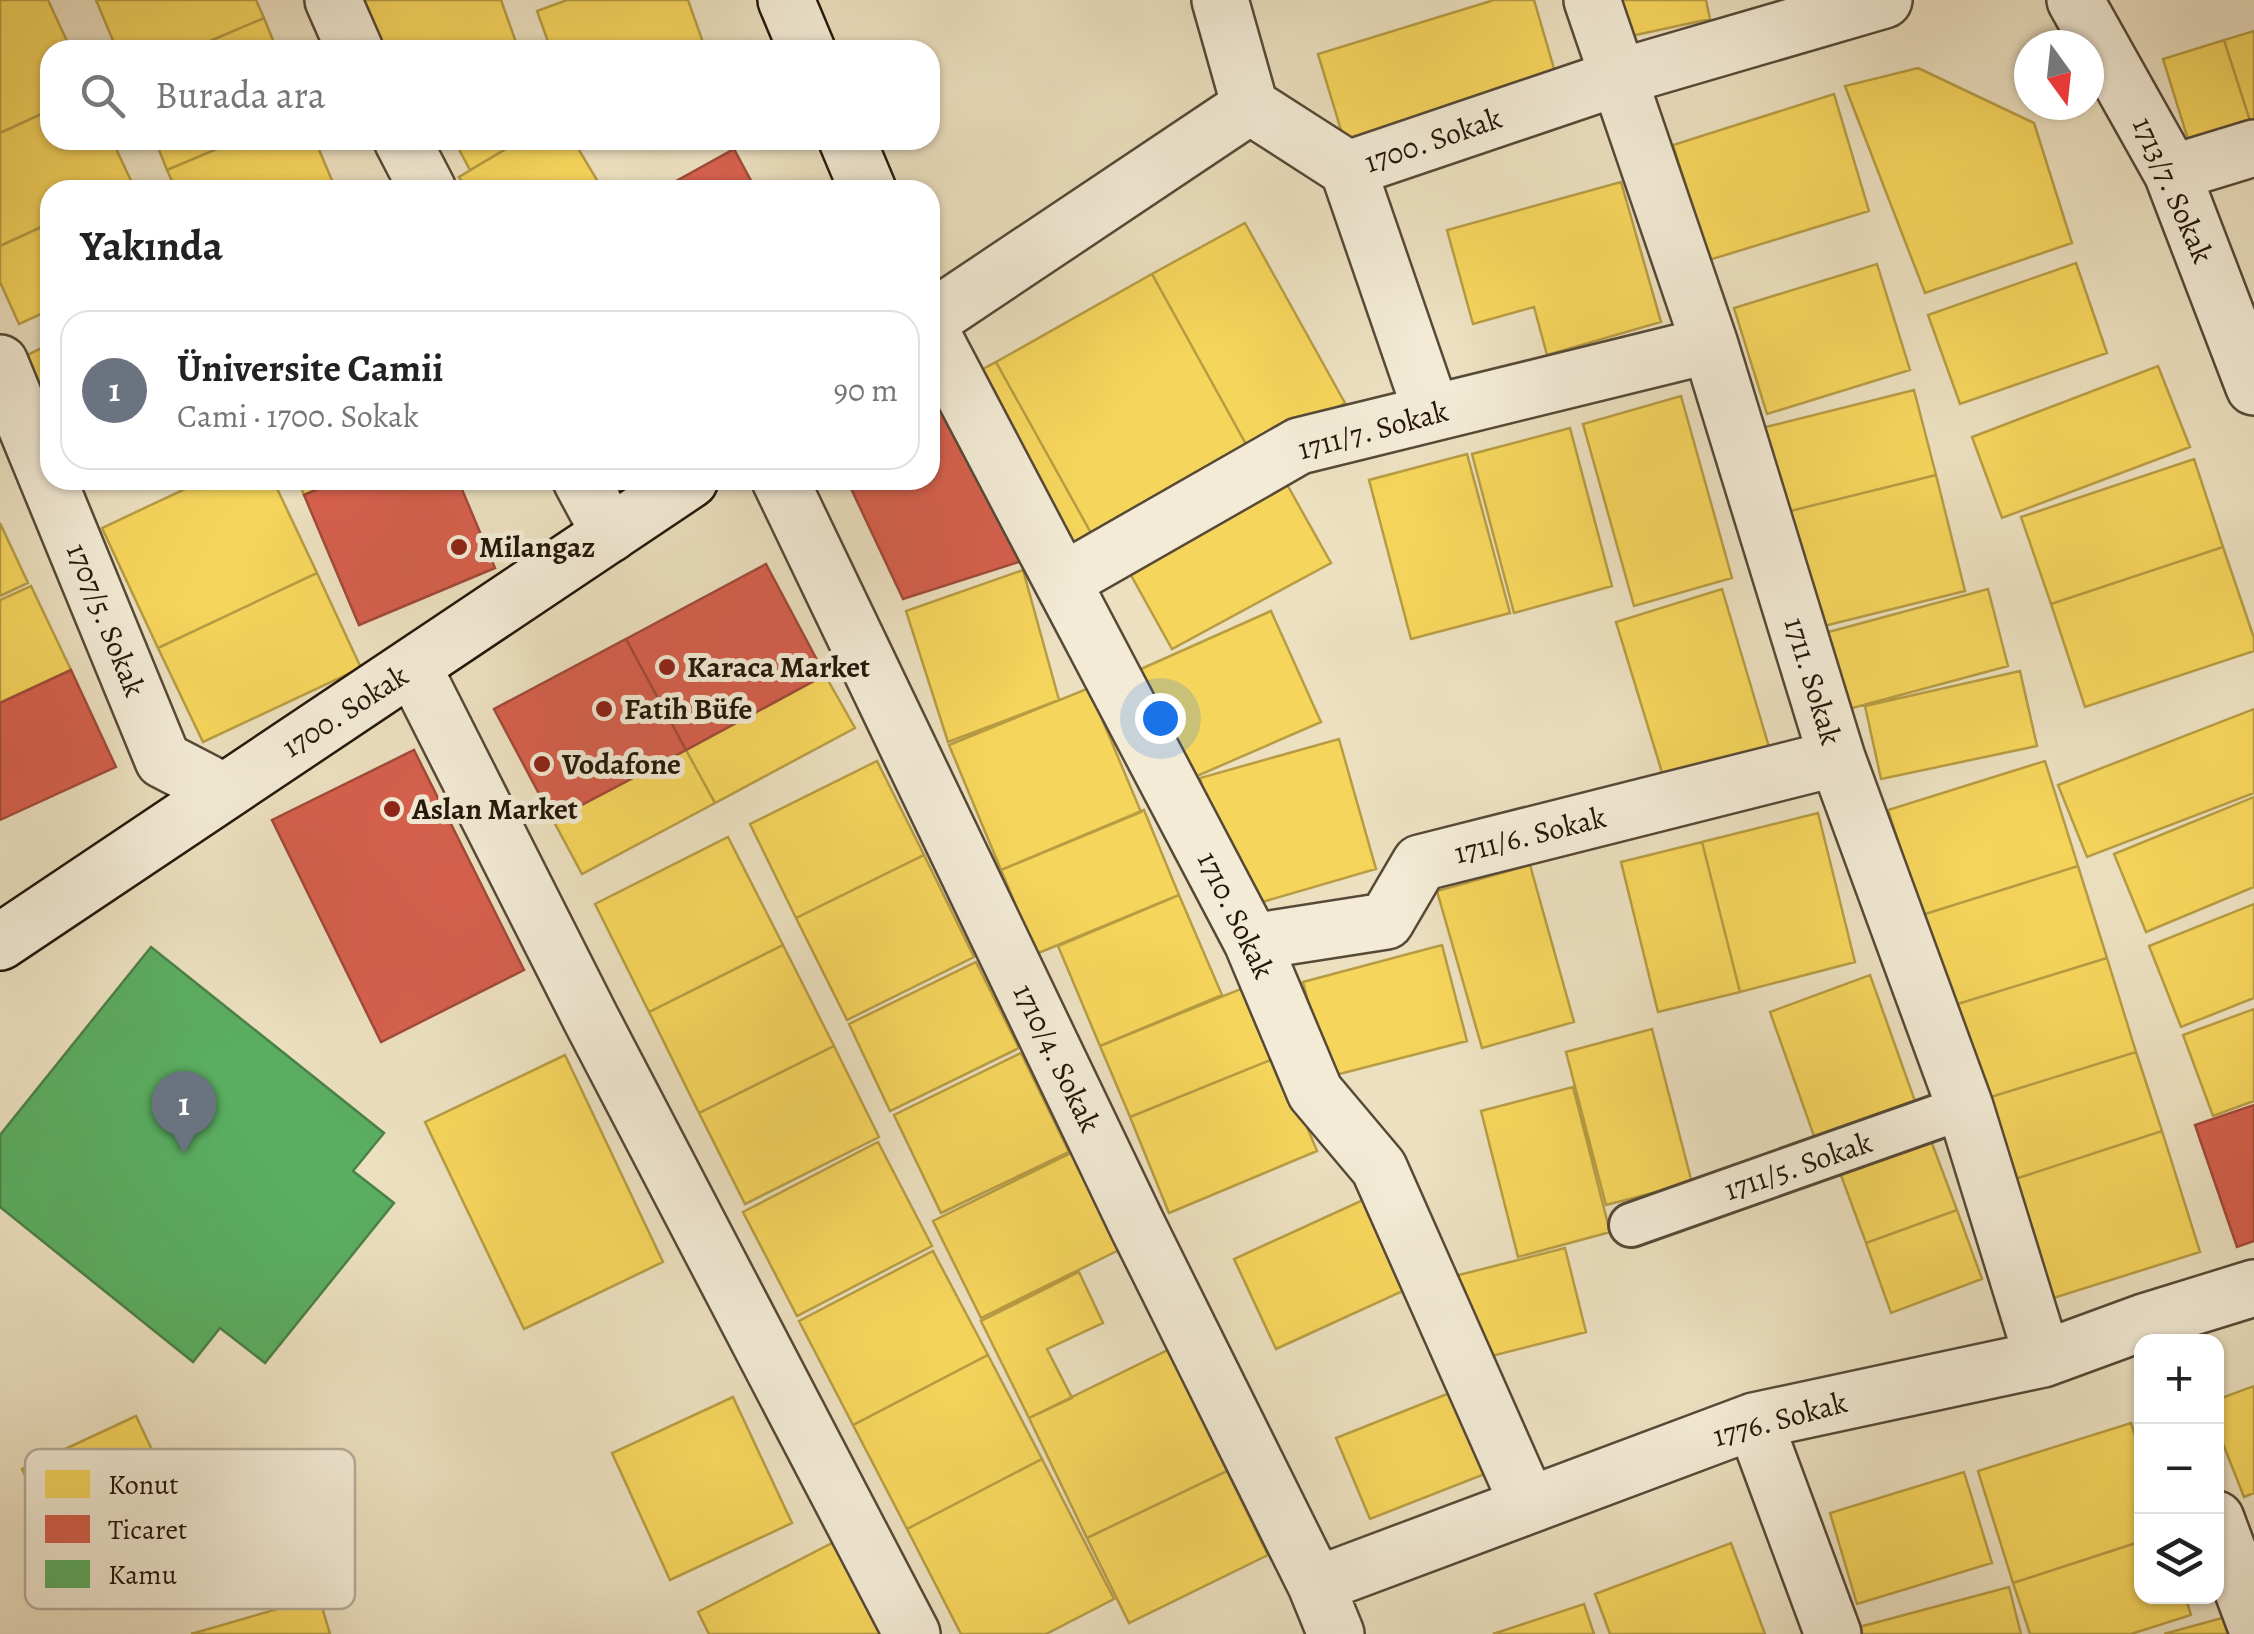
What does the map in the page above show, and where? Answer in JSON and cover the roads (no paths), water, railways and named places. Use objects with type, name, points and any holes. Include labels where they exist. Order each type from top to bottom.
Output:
[{"type":"street","points":[[332,0],[350,40]]},
{"type":"street","points":[[786,0],[803,40]]},
{"type":"street","points":[[940,313],[1250,106],[1220,0]]},
{"type":"street","name":"1711. Sokak","points":[[1592,0],[1710,345],[1837,758],[1965,1107],[2043,1358]]},
{"type":"street","name":"1700. Sokak","points":[[1250,106],[1348,169],[1620,76],[1884,0]]},
{"type":"street","name":"1713/7. Sokak","points":[[2076,0],[2172,173],[2254,386]]},
{"type":"street","points":[[2172,173],[2254,148]]},
{"type":"street","points":[[407,150],[423,180]]},
{"type":"street","points":[[850,150],[864,180]]},
{"type":"street","points":[[1348,169],[1432,413]]},
{"type":"street","name":"1711/7. Sokak","points":[[1064,582],[1299,446],[1710,345]]},
{"type":"street","name":"1710. Sokak","points":[[940,349],[1252,942],[1316,1092],[1379,1168],[1528,1504]]},
{"type":"street","name":"1707/5. Sokak","points":[[0,363],[40,460]]},
{"type":"street","name":"1707/5. Sokak","points":[[52,490],[163,760],[223,791]]},
{"type":"street","points":[[586,490],[610,534]]},
{"type":"street","name":"1700. Sokak","points":[[0,942],[675,490]]},
{"type":"street","name":"1710/4. Sokak","points":[[785,490],[1326,1610]]},
{"type":"street","points":[[412,666],[600,1037],[912,1634]]},
{"type":"street","name":"1711/6. Sokak","points":[[1252,942],[1386,920],[1420,863],[1837,758]]},
{"type":"street","name":"1776. Sokak","points":[[1326,1610],[1528,1504],[1754,1421],[2148,1332],[2254,1288]]},
{"type":"street","points":[[1754,1421],[1833,1634]]},
{"type":"street","points":[[2224,1539],[2254,1620]]},
{"type":"lane","name":"1711/5. Sokak","points":[[1631,1225],[1965,1107]]},
{"type":"place","name":"Milangaz","points":[[459,547]]},
{"type":"place","name":"Karaca Market","points":[[667,667]]},
{"type":"place","name":"Fatih Büfe","points":[[604,709]]},
{"type":"place","name":"Vodafone","points":[[542,764]]},
{"type":"place","name":"Aslan Market","points":[[392,809]]},
{"type":"place","name":"Üniversite Camii","points":[[184,1153]]}]
